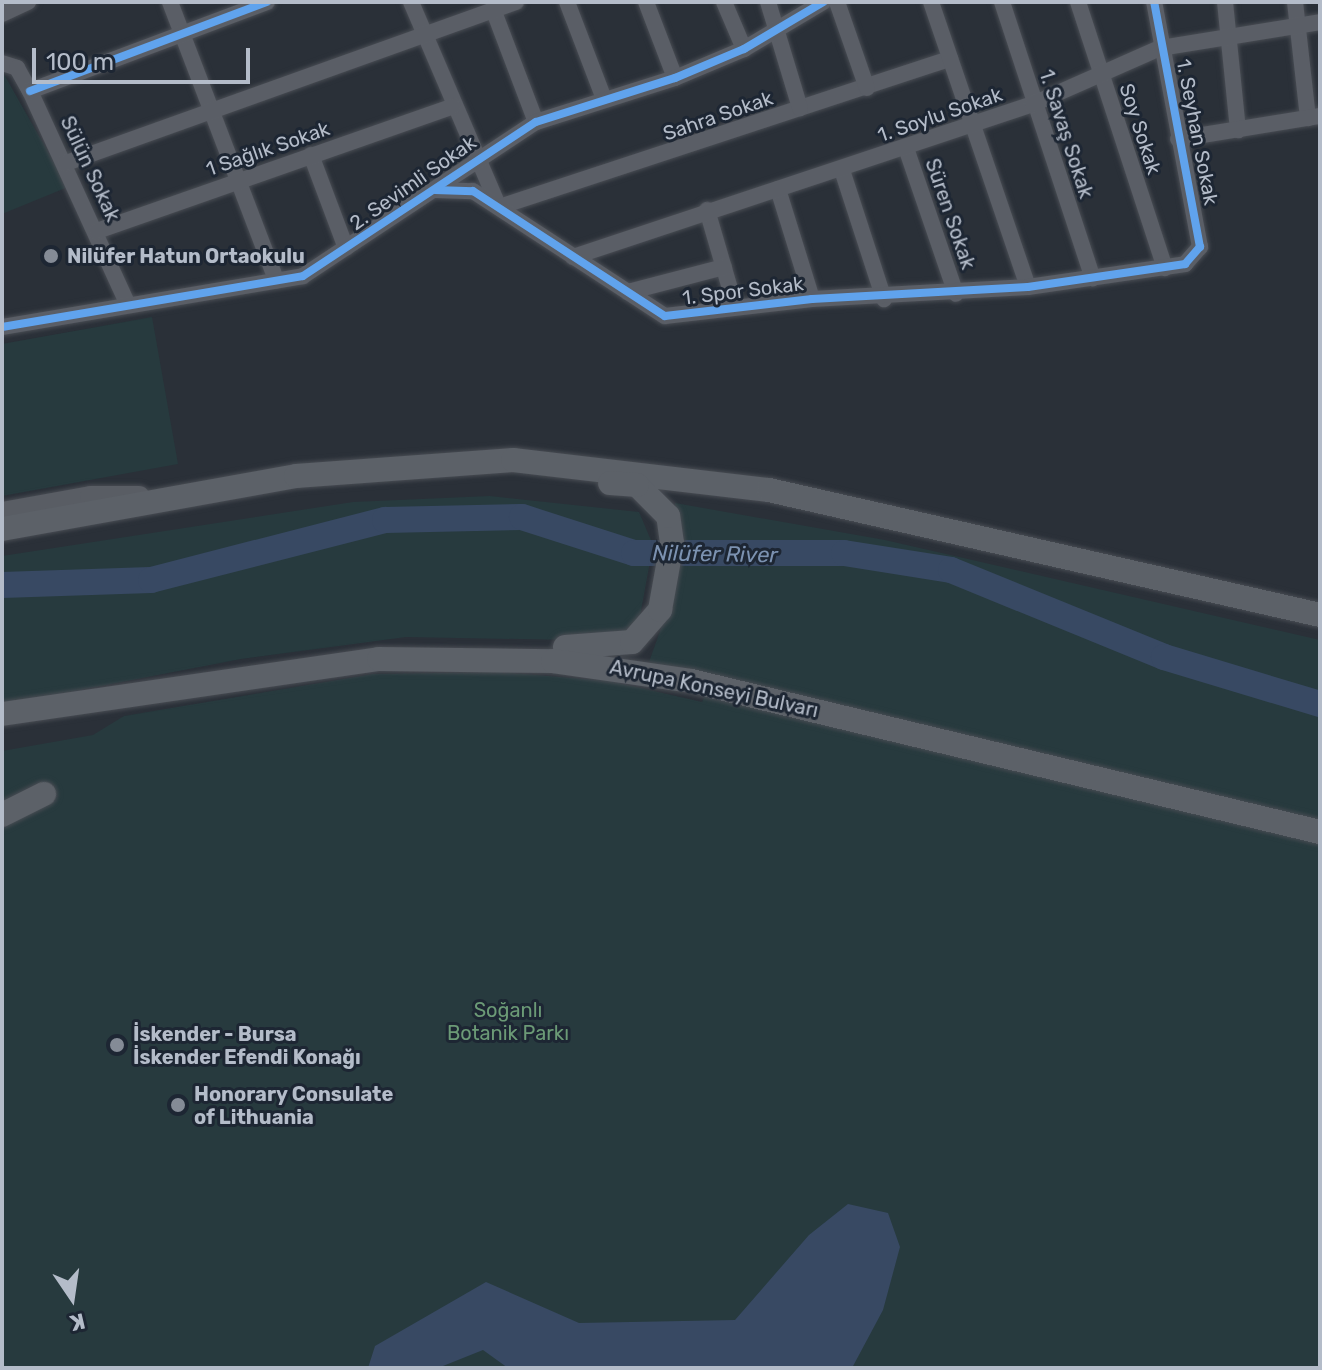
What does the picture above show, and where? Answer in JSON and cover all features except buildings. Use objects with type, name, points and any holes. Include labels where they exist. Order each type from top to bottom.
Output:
[{"type":"main road","points":[[2,529],[165,496],[296,476],[513,460],[632,469],[769,490],[1320,615]]},
{"type":"main road","points":[[236,680],[337,651],[413,644],[611,649],[646,634],[660,610],[672,543],[668,516],[637,485],[549,476],[296,476]]},
{"type":"main road","points":[[2,513],[91,497],[165,496]]},
{"type":"main road","name":"Avrupa Konseyi Bulvarı","points":[[2,714],[236,680],[443,655],[620,667],[1320,832]]},
{"type":"main road","points":[[2,803],[44,794],[2,815]]},
{"type":"street","points":[[2,14],[28,2]]},
{"type":"street","points":[[170,2],[276,280]]},
{"type":"street","points":[[30,91],[267,2]]},
{"type":"street","points":[[411,2],[474,159],[499,207]]},
{"type":"street","points":[[66,163],[423,30],[516,2]]},
{"type":"street","points":[[567,2],[604,99]]},
{"type":"street","points":[[646,2],[675,78]]},
{"type":"street","points":[[724,2],[744,49]]},
{"type":"street","points":[[768,2],[800,108]]},
{"type":"street","name":"2. Sevimli Sokak","points":[[2,327],[303,276],[435,190],[474,159],[536,122],[675,78],[744,49],[823,2]]},
{"type":"street","points":[[837,2],[867,88]]},
{"type":"street","points":[[931,2],[1028,287]]},
{"type":"street","name":"1. Savaş Sokak","points":[[1002,2],[1033,104],[1093,278]]},
{"type":"street","name":"Soy Sokak","points":[[1078,2],[1165,268]]},
{"type":"street","name":"1. Seyhan Sokak","points":[[1154,2],[1160,48],[1200,247],[1185,264]]},
{"type":"street","points":[[1225,2],[1238,130]]},
{"type":"street","points":[[1178,139],[1314,117],[1295,2]]},
{"type":"street","points":[[493,9],[536,122]]},
{"type":"street","name":"1. Soylu Sokak","points":[[573,257],[1033,104],[1160,48],[1320,22]]},
{"type":"street","name":"Sahra Sokak","points":[[499,207],[950,59]]},
{"type":"street","name":"Sülün Sokak","points":[[2,63],[17,68],[30,91],[66,163],[128,305]]},
{"type":"street","name":"1 Sağlık Sokak","points":[[97,231],[453,106]]},
{"type":"street","name":"Süren Sokak","points":[[906,148],[956,294]]},
{"type":"street","points":[[311,155],[346,248]]},
{"type":"street","points":[[842,170],[884,299]]},
{"type":"street","points":[[778,189],[812,299]]},
{"type":"street","name":"1. Spor Sokak","points":[[435,190],[473,191],[665,316],[812,299],[884,299],[1028,287],[1185,264]]},
{"type":"street","points":[[707,210],[735,306]]},
{"type":"street","points":[[628,292],[724,267]]},
{"type":"green space","points":[[2,71],[68,187],[2,214]]},
{"type":"green space","points":[[152,317],[178,464],[2,496],[2,344]]},
{"type":"green space","points":[[490,496],[639,512],[653,545],[638,627],[627,641],[406,637],[241,659],[2,705],[2,556],[353,502]]},
{"type":"green space","points":[[675,503],[885,540],[1320,640],[1320,824],[649,662],[669,606]]},
{"type":"green space","name":"Soğanlı Botanik Parkı","points":[[499,672],[610,681],[702,702],[706,694],[1320,841],[1320,1368],[2,1368],[2,751],[93,735],[124,716],[373,674]]},
{"type":"water","points":[[848,1204],[888,1213],[900,1247],[883,1310],[852,1368],[508,1368],[483,1350],[438,1368],[368,1368],[375,1346],[486,1282],[579,1323],[735,1320],[809,1235]]},
{"type":"waterway","name":"Nilüfer River","points":[[2,585],[151,580],[385,520],[522,517],[634,553],[844,553],[951,570],[1164,657],[1320,704]]},
{"type":"cycle path","points":[[30,91],[267,2]]},
{"type":"cycle path","points":[[2,327],[303,276],[536,122],[675,78],[744,49],[823,2]]},
{"type":"cycle path","points":[[435,190],[473,191],[665,316],[812,299],[1028,287],[1185,264],[1200,247],[1154,2]]},
{"type":"place","name":"Nilüfer Hatun Ortaokulu","points":[[51,256]]},
{"type":"place","name":"İskender - Bursa İskender Efendi Konağı","points":[[117,1045]]},
{"type":"place","name":"Honorary Consulate of Lithuania","points":[[178,1105]]}]
